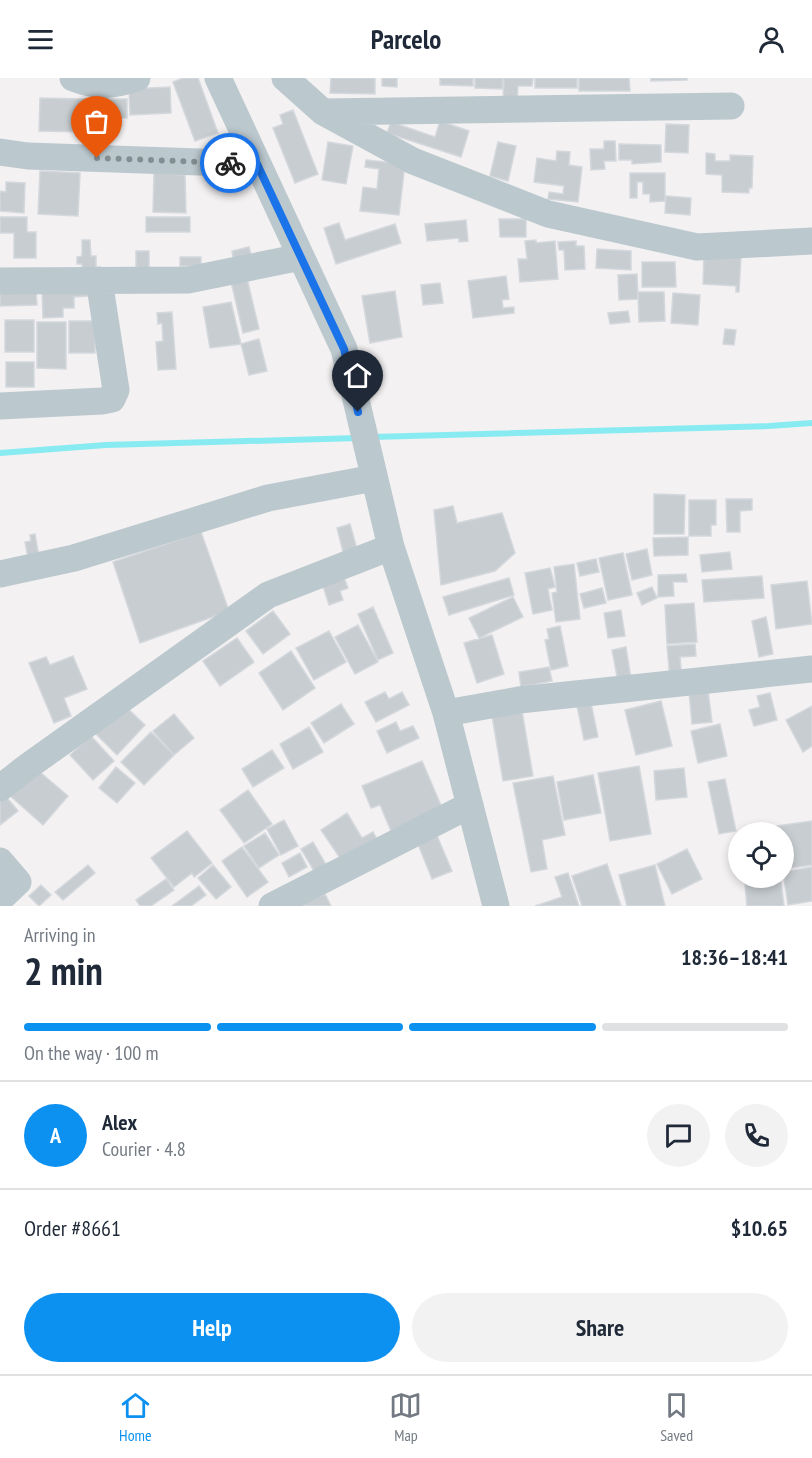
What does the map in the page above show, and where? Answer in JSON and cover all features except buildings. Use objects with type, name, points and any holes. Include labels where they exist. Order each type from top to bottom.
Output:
[{"type":"street","points":[[73,78],[113,86],[137,78]]},
{"type":"street","points":[[218,78],[344,349],[391,547],[446,713],[496,906]]},
{"type":"street","points":[[285,78],[323,112],[413,161],[548,214],[698,247],[812,241]]},
{"type":"street","points":[[323,112],[732,106]]},
{"type":"street","points":[[0,152],[28,156],[257,164]]},
{"type":"street","points":[[0,281],[188,280],[301,257]]},
{"type":"street","points":[[0,406],[112,399],[116,390],[99,280]]},
{"type":"street","points":[[0,574],[74,558],[268,498],[374,478]]},
{"type":"street","points":[[0,788],[268,595],[391,547]]},
{"type":"street","points":[[446,713],[519,700],[812,669]]},
{"type":"street","points":[[272,906],[470,805]]},
{"type":"street","points":[[0,861],[18,882],[0,899]]},
{"type":"waterway","points":[[372,437],[812,423]]},
{"type":"waterway","points":[[0,453],[106,445],[359,438]]},
{"type":"way so far","points":[[97,158],[230,163]]},
{"type":"route","points":[[230,163],[257,164],[344,349],[358,412]]}]
